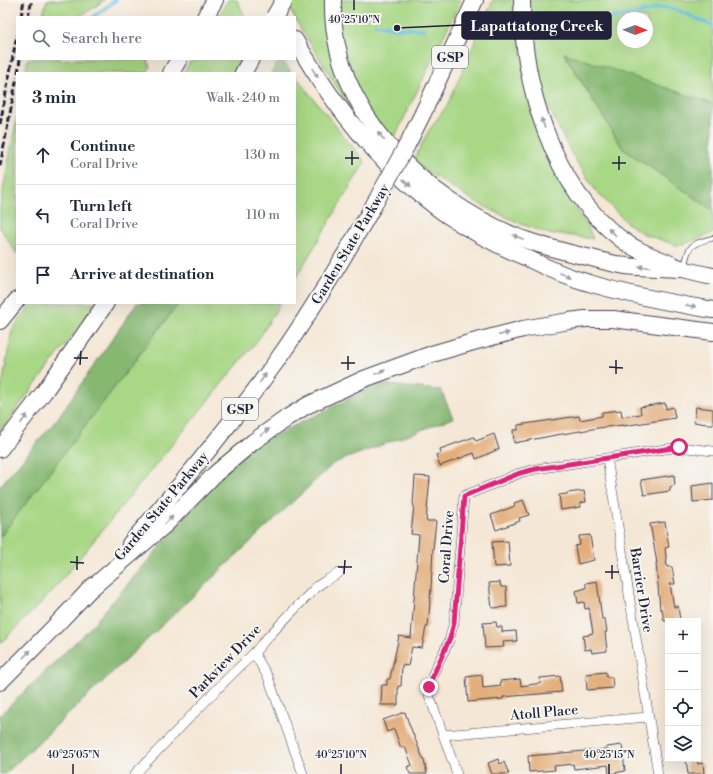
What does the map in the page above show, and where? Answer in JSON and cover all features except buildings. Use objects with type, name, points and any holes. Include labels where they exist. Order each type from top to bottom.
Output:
[{"type":"highway","points":[[206,16],[215,0]]},
{"type":"highway","points":[[274,0],[282,16]]},
{"type":"highway","points":[[275,16],[284,0]]},
{"type":"highway","points":[[334,0],[334,24],[340,52],[348,79],[357,100],[378,133],[407,165],[433,187],[461,208],[491,225],[543,245],[620,265],[683,269]]},
{"type":"highway","name":"Garden State Parkway","points":[[0,682],[87,592],[144,528],[200,461],[278,359],[302,324],[371,210],[423,113],[475,0]]},
{"type":"highway","points":[[522,0],[523,35],[532,87],[542,123],[555,154],[574,189],[591,212],[622,240],[648,254],[683,269],[713,276]]},
{"type":"highway","points":[[296,42],[327,91],[365,140],[400,177],[447,215],[504,248],[572,278],[637,296],[713,310]]},
{"type":"highway","points":[[172,72],[178,60]]},
{"type":"highway","points":[[244,72],[250,60]]},
{"type":"highway","points":[[0,321],[16,301]]},
{"type":"highway","points":[[0,449],[44,392],[105,304]]},
{"type":"highway","points":[[87,592],[166,524],[198,490],[253,442],[288,417],[308,405],[364,379],[418,358],[466,344],[523,329],[585,319],[613,319],[713,332]]},
{"type":"street","name":"Coral Drive","points":[[458,774],[429,695],[429,687],[450,638],[454,623],[464,496],[520,473],[536,469],[679,447],[713,451]]},
{"type":"street","name":"Barrier Drive","points":[[607,458],[658,774]]},
{"type":"street","name":"Parkview Drive","points":[[135,774],[226,679],[254,653],[266,638],[316,586],[339,573]]},
{"type":"street","points":[[254,653],[268,677],[303,774]]},
{"type":"street","name":"Atoll Place","points":[[443,735],[648,717]]},
{"type":"lane","points":[[683,269],[688,250],[694,245],[713,238]]},
{"type":"green space","points":[[47,0],[105,0],[81,16],[42,16]]},
{"type":"green space","points":[[228,0],[237,0],[245,16],[219,16]]},
{"type":"green space","points":[[286,0],[461,0],[392,143],[361,126],[296,21],[296,16],[294,16]]},
{"type":"green space","points":[[493,0],[516,0],[525,81],[535,126],[555,171],[593,239],[560,234],[553,235],[521,224],[474,201],[413,161],[428,132],[448,104]]},
{"type":"green space","points":[[528,0],[713,0],[713,104],[564,54],[623,149],[713,210],[713,233],[679,246],[644,234],[627,223],[596,191],[571,153],[547,104],[530,44]]},
{"type":"green space","points":[[564,53],[713,104],[713,210],[623,149]]},
{"type":"green space","points":[[28,60],[147,60],[150,67],[148,72],[25,72]]},
{"type":"green space","points":[[191,60],[241,60],[235,72],[184,72]]},
{"type":"green space","points":[[278,60],[283,60],[291,72],[272,72]]},
{"type":"green space","points":[[296,77],[365,162],[296,277]]},
{"type":"green space","points":[[16,122],[16,252],[0,228],[0,207]]},
{"type":"green space","points":[[31,304],[96,304],[0,431],[0,398],[12,330]]},
{"type":"green space","points":[[136,304],[178,304],[0,537],[0,486],[57,419]]},
{"type":"green space","points":[[178,304],[279,304],[260,337],[51,593],[0,644],[0,537]]},
{"type":"green space","points":[[378,384],[441,390],[453,418],[334,463],[5,774],[0,774],[0,715],[89,629],[226,470],[243,448],[276,435]]},
{"type":"waterway","points":[[94,16],[116,0]]},
{"type":"waterway","points":[[528,31],[549,31],[573,25],[641,13],[661,7],[675,9],[713,26]]},
{"type":"waterway","points":[[375,24],[397,28],[424,29]]},
{"type":"railway","points":[[21,16],[24,0]]},
{"type":"railway","points":[[28,16],[32,0]]},
{"type":"railway","points":[[0,124],[16,40]]},
{"type":"railway","points":[[18,72],[20,60]]},
{"type":"railway","points":[[0,166],[16,82]]},
{"type":"place","name":"Lapattatong Creek","points":[[397,28]]},
{"type":"route","points":[[429,687],[450,638],[454,623],[464,496],[520,473],[536,469],[679,447]]}]
